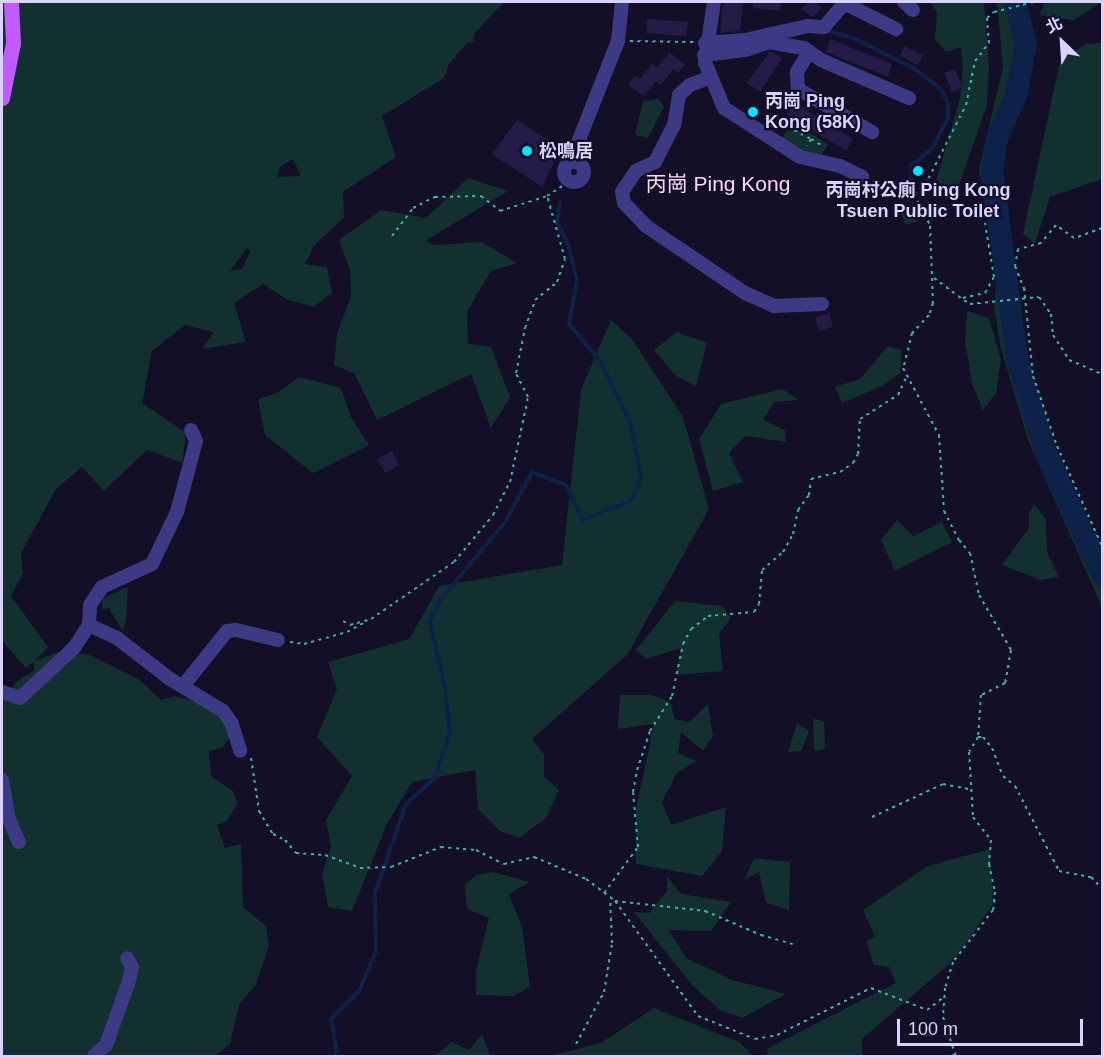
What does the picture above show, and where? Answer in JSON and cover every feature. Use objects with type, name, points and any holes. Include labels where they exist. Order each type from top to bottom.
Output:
[{"type":"main road","points":[[2,98],[13,43],[11,2]]},
{"type":"street","points":[[574,162],[575,150],[618,41],[622,2]]},
{"type":"street","points":[[714,2],[704,49],[709,78],[728,113],[800,157],[840,166],[862,177]]},
{"type":"street","points":[[704,49],[808,26],[825,27],[842,6],[848,5],[896,29]]},
{"type":"street","points":[[704,49],[745,50],[769,42],[809,52],[909,98]]},
{"type":"street","points":[[809,52],[797,72],[798,89],[872,132]]},
{"type":"street","points":[[709,78],[690,85],[679,95],[674,125],[656,162],[636,171],[622,192],[624,203],[646,226],[744,293],[774,306],[822,304]]},
{"type":"street","points":[[2,692],[20,698],[74,648],[89,625],[90,605],[102,587],[152,564],[177,512],[196,441],[191,430]]},
{"type":"street","points":[[89,625],[117,638],[183,686],[223,711],[232,724],[240,751]]},
{"type":"street","points":[[183,686],[227,631],[236,630],[279,640]]},
{"type":"street","points":[[2,780],[9,819],[20,842]]},
{"type":"street","points":[[94,1056],[106,1045],[128,984],[132,968],[127,958]]},
{"type":"path","points":[[862,177],[900,193],[914,194],[925,185],[959,121],[975,61],[989,43],[987,18],[997,11],[1034,2]]},
{"type":"path","points":[[618,41],[704,49]]},
{"type":"path","points":[[794,130],[821,145]]},
{"type":"path","points":[[800,157],[811,139]]},
{"type":"path","points":[[392,236],[413,208],[435,197],[481,196],[500,211],[547,196],[567,183]]},
{"type":"path","points":[[914,194],[928,220],[932,311],[915,326],[903,368],[906,378],[939,435],[944,511],[958,540],[970,553],[979,595],[1011,650],[1005,683],[981,695],[978,737],[969,752],[969,789],[973,817],[991,840],[989,864],[995,892],[993,910],[953,962],[943,1017],[955,1056],[948,1056]]},
{"type":"path","points":[[279,640],[304,644],[347,632],[371,619],[454,562],[493,515],[510,482],[528,397],[516,373],[525,328],[535,300],[557,282],[565,259],[547,196]]},
{"type":"path","points":[[957,296],[974,298],[991,285],[994,277],[985,223]]},
{"type":"path","points":[[1102,228],[1074,238],[1056,225],[1048,239],[1018,249],[1015,266],[1024,288],[1023,296],[1033,376],[1058,446],[1102,546]]},
{"type":"path","points":[[932,276],[970,304],[1023,296],[1039,297],[1046,304],[1053,335],[1069,360],[1102,374]]},
{"type":"path","points":[[604,893],[638,847],[633,792],[637,770],[650,731],[672,696],[683,644],[691,629],[708,616],[754,612],[759,604],[762,570],[783,552],[793,534],[798,510],[809,495],[811,479],[840,472],[853,463],[858,454],[860,419],[898,395],[906,378]]},
{"type":"path","points":[[343,621],[350,625],[371,619]]},
{"type":"path","points":[[978,737],[983,736],[992,748],[1003,776],[1015,786],[1059,871],[1091,877],[1102,888],[1102,896]]},
{"type":"path","points":[[240,751],[249,750],[259,812],[265,823],[296,854],[325,855],[360,868],[391,867],[441,847],[476,850],[504,864],[534,857],[586,879],[615,901],[698,1016],[755,1039],[777,1035],[871,988],[927,1010],[945,996]]},
{"type":"path","points":[[872,817],[943,784],[969,789]]},
{"type":"path","points":[[576,1044],[604,992],[612,943],[610,898]]},
{"type":"path","points":[[615,901],[705,911],[761,935],[793,944]]},
{"type":"path","points":[[1102,910],[1102,927]]},
{"type":"green space","points":[[2,2],[504,2],[475,33],[473,42],[467,43],[449,64],[444,78],[382,116],[396,157],[343,192],[344,217],[314,246],[305,264],[327,267],[332,293],[314,307],[288,300],[263,284],[234,303],[246,342],[202,349],[214,332],[185,325],[152,351],[142,403],[186,433],[182,463],[147,450],[104,491],[82,467],[56,489],[21,553],[23,573],[11,596],[48,647],[35,661],[61,651],[89,655],[140,680],[161,700],[174,696],[211,706],[233,734],[222,748],[209,751],[211,776],[233,791],[238,803],[227,821],[217,825],[225,848],[241,844],[243,907],[266,926],[269,946],[256,984],[239,1005],[230,1044],[215,1056],[2,1056],[2,692],[8,694],[17,681],[35,670],[33,662],[26,668],[2,641]],"holes":[[[293,159],[301,176],[277,177],[280,167]],[[247,248],[250,252],[242,269],[230,271]]]},
{"type":"green space","points":[[930,2],[984,2],[989,65],[987,105],[957,191],[932,196],[960,98],[963,66],[961,47],[946,52],[935,39],[937,12]]},
{"type":"green space","points":[[997,2],[1023,2],[1030,41],[1002,161],[1023,346],[1031,385],[1054,448],[1102,556],[1102,607],[1028,440],[1000,345],[994,306],[997,279],[979,169],[1003,67]]},
{"type":"green space","points":[[1045,2],[1102,2],[1074,20],[1039,15]]},
{"type":"green space","points":[[1102,43],[1102,179],[1050,197],[1035,243],[1023,234],[1060,61],[1086,44]]},
{"type":"green space","points":[[659,99],[664,107],[648,138],[635,135],[643,101]]},
{"type":"green space","points":[[792,122],[828,144],[819,160],[782,139]]},
{"type":"green space","points":[[468,178],[508,191],[425,241],[434,245],[482,242],[517,263],[491,271],[467,312],[468,344],[491,347],[510,397],[491,428],[471,374],[377,420],[354,373],[334,365],[337,334],[351,296],[350,270],[339,240],[381,210],[426,218]]},
{"type":"green space","points":[[912,206],[918,221],[906,225],[899,209]]},
{"type":"green space","points":[[967,311],[989,318],[1001,360],[996,393],[983,410],[972,384],[965,341]]},
{"type":"green space","points":[[611,320],[632,339],[683,417],[709,509],[627,655],[532,739],[544,754],[544,776],[559,790],[546,818],[519,838],[500,831],[478,809],[475,770],[412,782],[387,824],[352,911],[328,907],[322,874],[331,847],[326,820],[352,776],[317,737],[337,689],[328,662],[409,639],[439,586],[562,565],[581,390]]},
{"type":"green space","points":[[677,332],[707,343],[696,386],[676,376],[654,350]]},
{"type":"green space","points":[[888,346],[902,350],[900,373],[882,386],[842,403],[835,387],[860,379]]},
{"type":"green space","points":[[299,377],[341,388],[351,417],[369,445],[313,473],[265,435],[258,399],[277,393]]},
{"type":"green space","points":[[782,389],[799,400],[774,402],[763,420],[785,430],[786,442],[745,436],[729,453],[743,482],[713,491],[699,439],[721,404]]},
{"type":"green space","points":[[1034,504],[1046,519],[1047,552],[1059,577],[1040,580],[1002,565],[1029,528],[1029,513]]},
{"type":"green space","points":[[897,520],[913,536],[942,522],[952,542],[895,571],[881,540]]},
{"type":"green space","points":[[128,587],[123,632],[109,608],[103,610],[102,599]]},
{"type":"green space","points":[[675,601],[722,606],[731,618],[719,634],[723,671],[676,675],[681,648],[646,659],[636,650]]},
{"type":"green space","points":[[620,695],[652,695],[670,702],[675,719],[689,722],[708,704],[713,736],[703,751],[681,732],[678,753],[696,761],[677,773],[662,802],[671,825],[726,807],[722,851],[702,876],[636,864],[636,810],[654,724],[618,729]]},
{"type":"green space","points":[[813,719],[824,721],[825,749],[814,751]]},
{"type":"green space","points":[[797,723],[809,731],[801,751],[788,752]]},
{"type":"green space","points":[[990,849],[993,904],[956,958],[862,1039],[862,1056],[767,1056],[768,1048],[896,983],[889,967],[874,965],[866,941],[875,937],[863,910],[928,866]]},
{"type":"green space","points":[[754,858],[790,862],[789,910],[766,903],[759,872],[744,880]]},
{"type":"green space","points":[[492,872],[530,882],[509,894],[522,927],[530,987],[513,996],[476,995],[476,971],[489,918],[467,909],[465,885],[476,875]]},
{"type":"green space","points":[[667,876],[681,894],[731,902],[711,931],[669,930],[686,958],[732,980],[786,994],[742,1018],[720,1010],[692,985],[634,912],[649,913],[667,891]]},
{"type":"green space","points":[[654,1008],[739,1042],[753,1056],[550,1056],[601,1043]]},
{"type":"green space","points":[[482,1034],[490,1056],[435,1056],[451,1042],[469,1050]]},
{"type":"building","points":[[723,2],[743,2],[740,31],[720,33]]},
{"type":"building","points":[[753,2],[782,2],[780,11],[753,8]]},
{"type":"building","points":[[809,2],[816,2],[822,8],[813,17],[801,9]]},
{"type":"building","points":[[647,19],[688,22],[686,36],[646,33]]},
{"type":"building","points":[[830,39],[892,64],[888,77],[826,52]]},
{"type":"building","points":[[905,46],[923,55],[918,65],[900,56]]},
{"type":"building","points":[[770,51],[782,58],[760,92],[747,83]]},
{"type":"building","points":[[669,52],[685,64],[678,73],[673,69],[661,85],[656,81],[644,96],[628,85],[635,76],[640,79],[652,64],[657,68]]},
{"type":"building","points":[[955,69],[963,87],[952,92],[944,73]]},
{"type":"building","points":[[795,103],[853,139],[846,151],[787,115]]},
{"type":"building","name":"松鳴居","points":[[517,120],[561,148],[542,187],[492,154]]},
{"type":"building","points":[[829,313],[833,327],[819,331],[815,317]]},
{"type":"building","points":[[392,451],[399,465],[385,473],[377,459]]},
{"type":"waterway","points":[[1015,2],[1026,44],[1016,96],[997,138],[992,171],[1017,358],[1046,453],[1102,575]]},
{"type":"waterway","points":[[825,30],[856,39],[915,69],[941,89],[948,104],[948,118],[933,148],[911,166],[912,187]]},
{"type":"waterway","points":[[335,1056],[337,1052],[331,1019],[359,991],[376,951],[375,893],[406,804],[434,779],[450,734],[445,687],[430,622],[440,600],[506,521],[532,472],[566,485],[583,520],[632,500],[641,476],[631,424],[601,362],[569,324],[577,280],[568,244],[557,221],[560,202]]},
{"type":"place","name":"丙崗 Ping Kong (58K)","points":[[753,112]]},
{"type":"place","name":"松鳴居","points":[[527,151]]},
{"type":"place","name":"丙崗村公廁 Ping Kong Tsuen Public Toilet","points":[[918,171]]},
{"type":"district","name":"丙崗 Ping Kong","points":[[718,184]]}]
